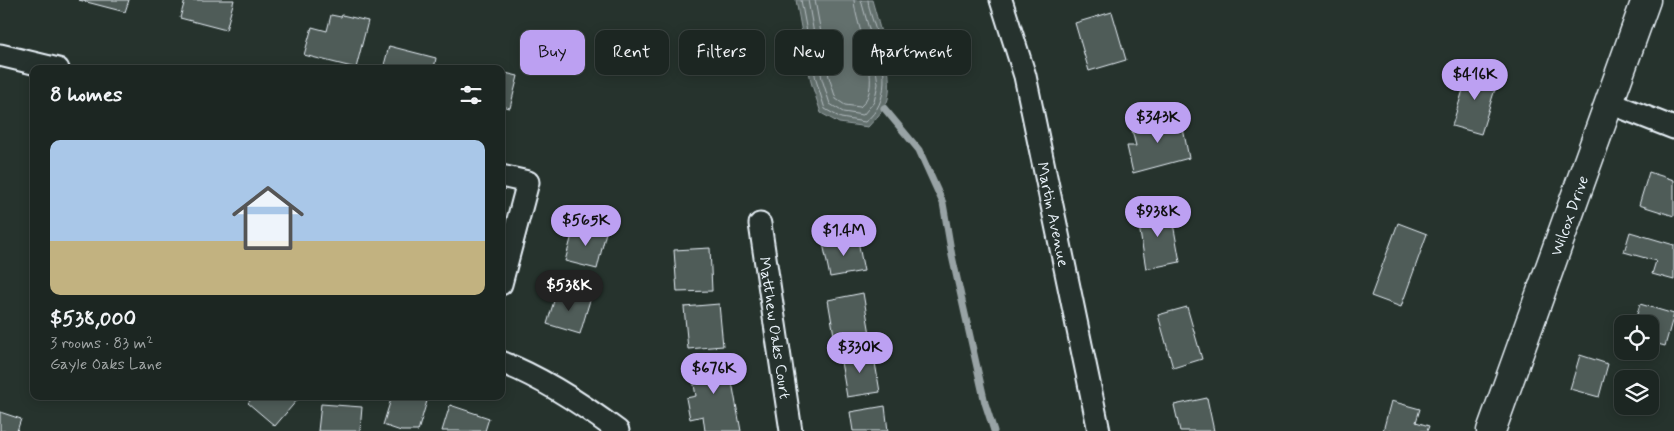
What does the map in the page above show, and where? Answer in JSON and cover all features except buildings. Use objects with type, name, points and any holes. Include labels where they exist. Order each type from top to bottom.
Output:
[{"type":"street","name":"Martin Avenue","points":[[1001,0],[1025,76],[1099,431]]},
{"type":"street","name":"Wilcox Drive","points":[[1491,431],[1646,0]]},
{"type":"street","points":[[0,55],[41,65]]},
{"type":"street","points":[[1610,102],[1674,128]]},
{"type":"street","points":[[505,177],[528,182],[505,269]]},
{"type":"street","name":"Matthew Oaks Court","points":[[760,224],[791,431]]},
{"type":"street","points":[[505,364],[520,370],[589,409],[618,431]]},
{"type":"water","points":[[796,0],[872,0],[880,30],[853,30],[853,75],[889,75],[889,89],[885,107],[868,127],[839,123],[821,113],[811,82],[810,75],[843,75],[843,30],[801,30]]},
{"type":"waterway","points":[[884,108],[919,150],[943,203],[952,256],[985,403],[994,431]]}]
